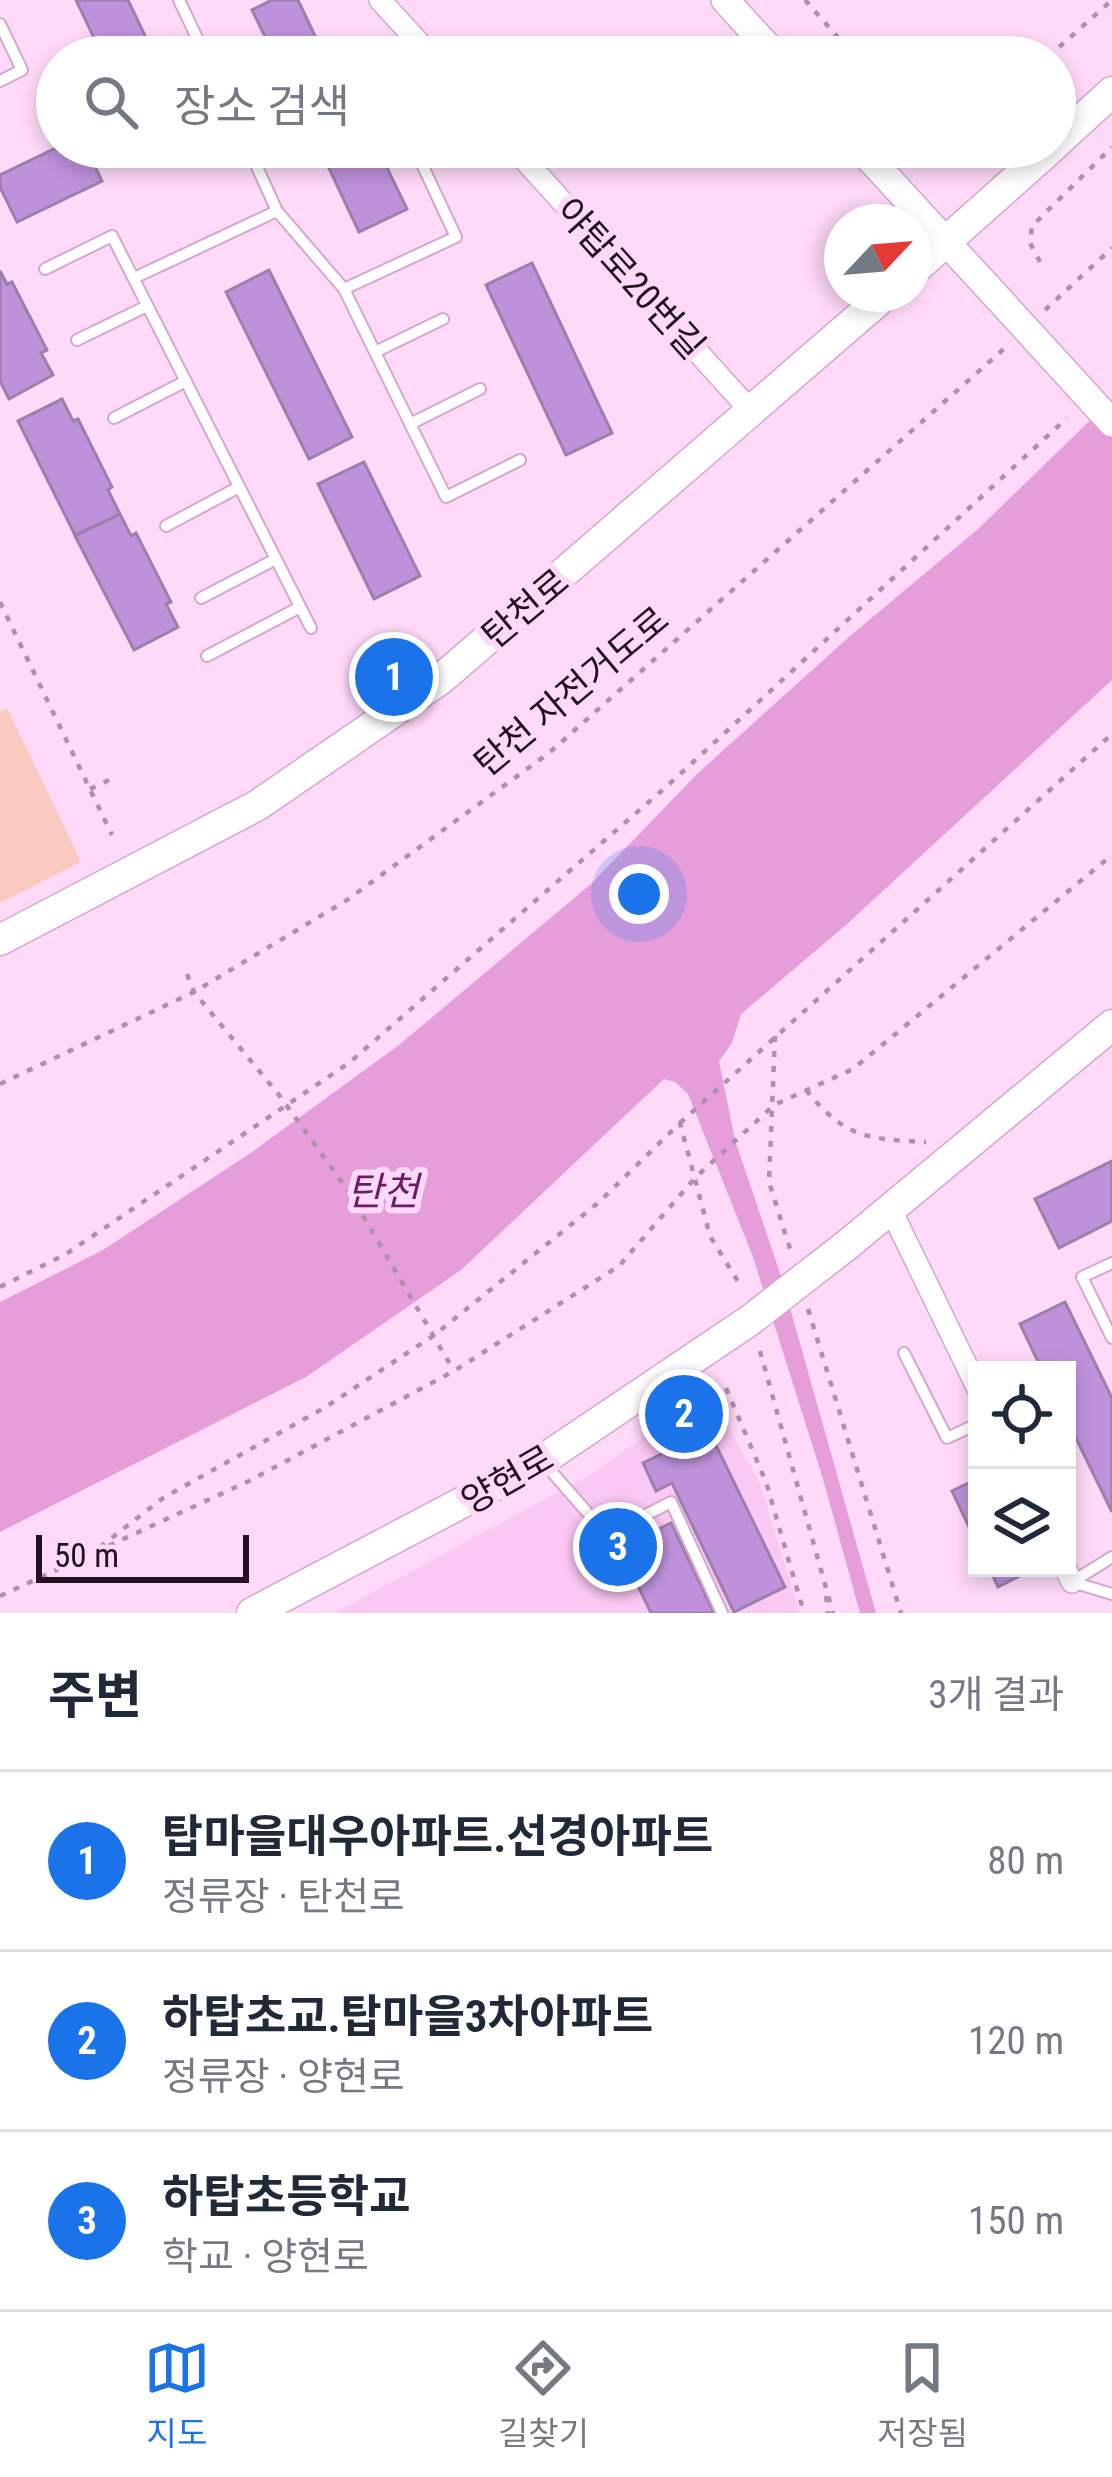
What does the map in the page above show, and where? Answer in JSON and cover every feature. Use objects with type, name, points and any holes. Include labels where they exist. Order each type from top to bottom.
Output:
[{"type":"main road","points":[[1076,125],[1112,92]]},
{"type":"main road","points":[[932,256],[1029,168]]},
{"type":"main road","name":"탄천로","points":[[0,940],[258,806],[350,745],[476,650],[865,312]]},
{"type":"main road","points":[[890,1208],[1112,1025]]},
{"type":"main road","name":"양현로","points":[[254,1613],[542,1461],[750,1320],[890,1208]]},
{"type":"street","points":[[380,0],[412,36]]},
{"type":"street","points":[[725,0],[758,36]]},
{"type":"street","name":"야탑로20번길","points":[[532,168],[749,409]]},
{"type":"street","points":[[878,168],[1112,423]]},
{"type":"street","points":[[890,1208],[968,1368]]},
{"type":"lane","points":[[179,0],[196,36]]},
{"type":"lane","points":[[0,24],[22,70],[0,81]]},
{"type":"lane","points":[[258,168],[277,211],[344,289],[446,497],[520,460]]},
{"type":"lane","points":[[344,289],[456,237],[424,168]]},
{"type":"lane","points":[[134,278],[277,211]]},
{"type":"lane","points":[[45,268],[112,236],[311,628]]},
{"type":"lane","points":[[77,340],[147,305]]},
{"type":"lane","points":[[375,352],[443,319]]},
{"type":"lane","points":[[114,418],[186,381]]},
{"type":"lane","points":[[410,424],[480,389]]},
{"type":"lane","points":[[166,526],[239,487]]},
{"type":"lane","points":[[201,598],[276,559]]},
{"type":"lane","points":[[207,656],[300,607]]},
{"type":"lane","points":[[1112,1263],[1082,1277],[1112,1338]]},
{"type":"lane","points":[[904,1353],[947,1438],[968,1428]]},
{"type":"lane","points":[[542,1461],[607,1535],[671,1502],[722,1613]]},
{"type":"lane","points":[[1076,1572],[1112,1557]]},
{"type":"lane","points":[[1074,1577],[1112,1594]]},
{"type":"path","points":[[805,0],[837,36]]},
{"type":"path","points":[[1072,36],[1112,0]]},
{"type":"path","points":[[1040,262],[1030,243],[1032,226],[1112,147]]},
{"type":"path","points":[[1033,322],[1112,248]]},
{"type":"path","name":"탄천 자전거도로","points":[[0,1084],[194,992],[347,900],[549,753],[1017,336]]},
{"type":"path","points":[[0,1287],[66,1254],[350,1063],[666,788],[1077,409]]},
{"type":"path","points":[[0,602],[112,835]]},
{"type":"path","points":[[91,1554],[163,1498],[324,1408],[433,1336],[598,1203],[766,1044],[1112,734]]},
{"type":"path","points":[[90,789],[109,780]]},
{"type":"path","points":[[0,1596],[249,1481],[454,1371],[619,1266],[694,1178],[762,1116],[853,1069],[1112,855]]},
{"type":"path","points":[[187,974],[194,992],[349,1192],[454,1371]]},
{"type":"path","points":[[775,1036],[770,1182],[795,1268]]},
{"type":"path","points":[[806,1090],[830,1119],[862,1138],[970,1142]]},
{"type":"path","points":[[680,1123],[710,1236],[741,1286],[831,1613]]},
{"type":"path","points":[[802,1289],[901,1613]]},
{"type":"path","points":[[726,1388],[766,1482],[804,1613]]},
{"type":"shaded area","points":[[7,708],[81,862],[0,903],[0,711]]},
{"type":"shaded area","points":[[708,1391],[759,1481],[800,1613],[335,1613],[593,1473]]},
{"type":"water","name":"탄천","points":[[1112,399],[1112,680],[846,925],[741,1014],[732,1043],[719,1061],[735,1140],[781,1276],[876,1613],[860,1613],[753,1257],[688,1094],[664,1079],[461,1270],[306,1377],[0,1532],[0,1302],[103,1250],[252,1152],[399,1045],[591,884],[698,773],[978,529]]},
{"type":"building","points":[[76,0],[128,0],[145,36],[93,36]]},
{"type":"building","points":[[272,0],[298,0],[315,36],[265,36],[252,10]]},
{"type":"building","points":[[36,158],[36,168],[96,168],[102,181],[17,222],[0,187],[0,175]]},
{"type":"building","points":[[329,168],[387,168],[407,209],[359,232]]},
{"type":"building","points":[[532,263],[612,433],[566,455],[486,285]]},
{"type":"building","points":[[269,270],[352,437],[309,459],[226,292]]},
{"type":"building","points":[[0,271],[7,284],[12,282],[47,350],[41,353],[53,375],[9,399],[0,381]]},
{"type":"building","points":[[62,399],[73,421],[78,419],[112,487],[108,490],[120,514],[75,535],[18,421]]},
{"type":"building","points":[[364,462],[420,576],[374,599],[318,484]]},
{"type":"building","points":[[120,514],[131,536],[136,533],[171,602],[166,604],[178,627],[134,650],[75,536]]},
{"type":"building","points":[[1112,1161],[1112,1221],[1059,1248],[1035,1199]]},
{"type":"building","points":[[1065,1302],[1112,1398],[1112,1512],[1076,1438],[1076,1361],[1038,1361],[1020,1324]]},
{"type":"building","points":[[709,1431],[785,1587],[734,1612],[672,1483],[656,1491],[643,1463]]},
{"type":"building","points":[[968,1483],[968,1525],[952,1491]]},
{"type":"building","points":[[671,1523],[714,1613],[651,1613],[635,1580],[625,1585],[609,1553]]},
{"type":"building","points":[[993,1577],[1017,1577],[998,1587]]},
{"type":"place","name":"탑마을대우아파트.선경아파트","points":[[394,677]]},
{"type":"place","name":"하탑초교.탑마을3차아파트","points":[[684,1414]]},
{"type":"place","name":"하탑초등학교","points":[[618,1547]]}]
